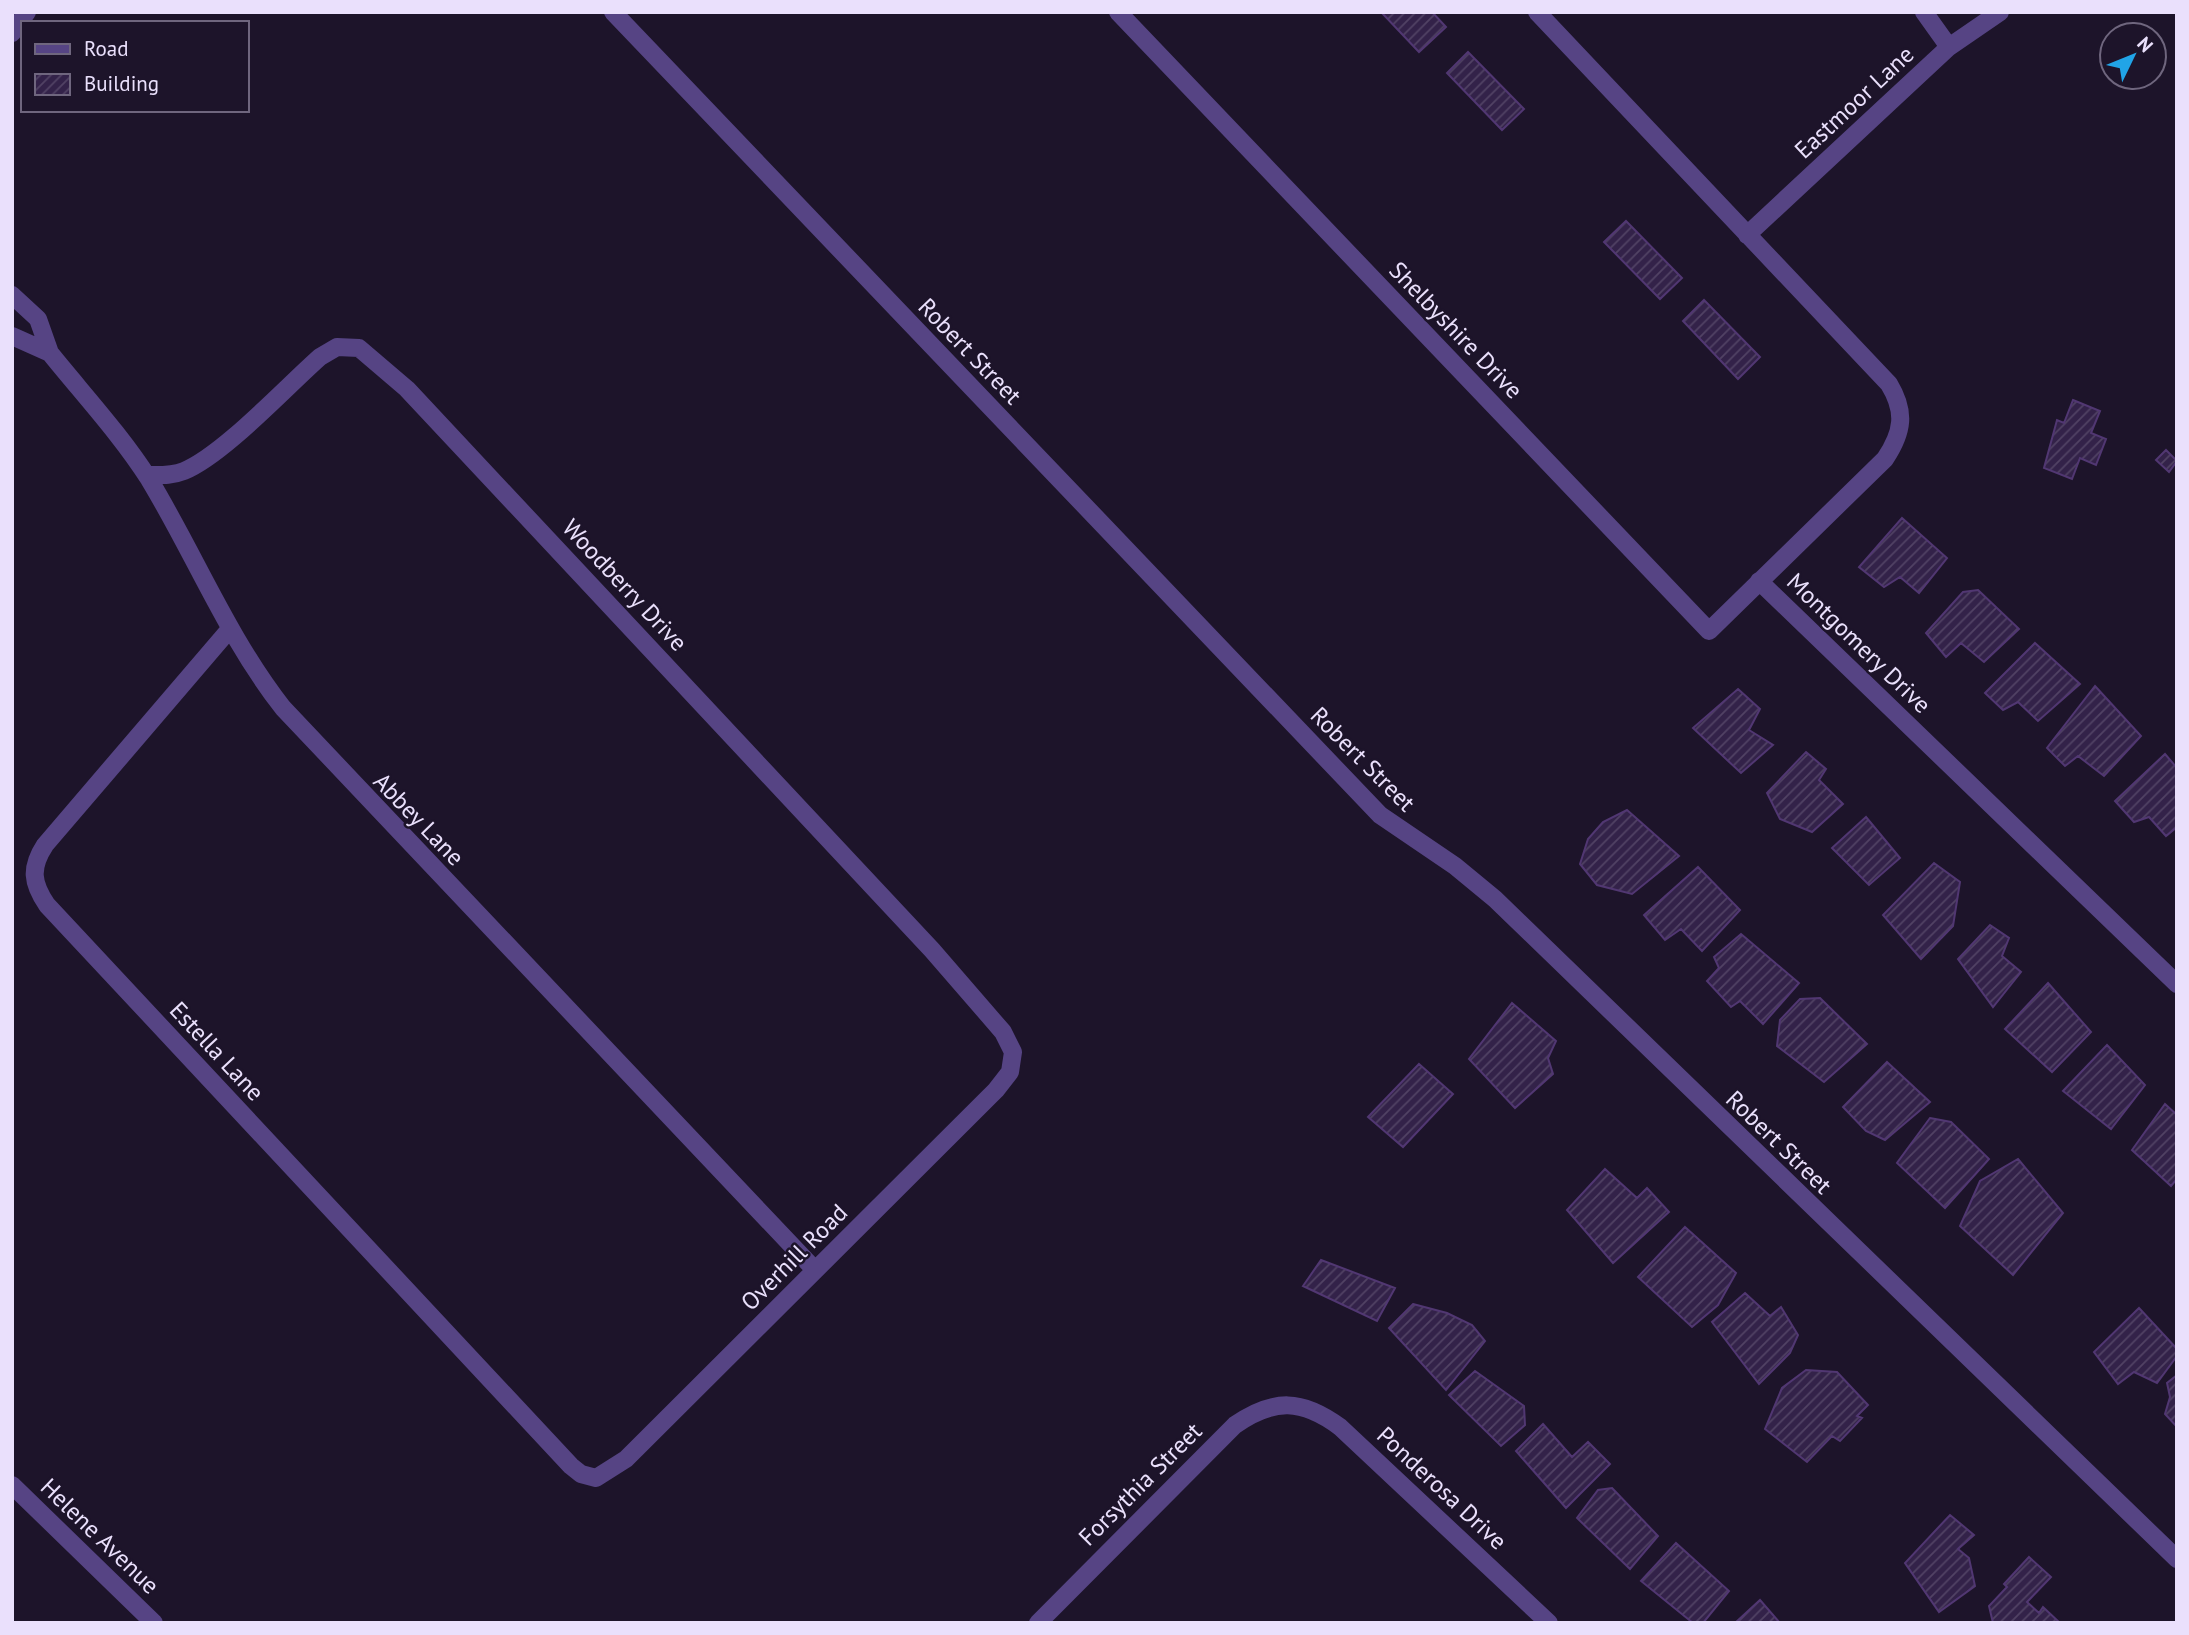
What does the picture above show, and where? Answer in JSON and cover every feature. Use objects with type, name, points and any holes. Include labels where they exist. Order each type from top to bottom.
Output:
[{"type":"street","points":[[12,33],[27,12]]},
{"type":"street","name":"Robert Street","points":[[613,12],[1380,815],[1455,866],[1495,899],[2177,1559]]},
{"type":"street","name":"Shelbyshire Drive","points":[[1118,12],[1709,631],[1759,581]]},
{"type":"street","name":"Montgomery Drive","points":[[1536,12],[1889,384],[1899,401],[1902,418],[1897,438],[1885,459],[1759,581],[2177,984]]},
{"type":"street","points":[[1924,12],[1949,47]]},
{"type":"street","name":"Eastmoor Lane","points":[[1747,235],[1949,47],[2000,12]]},
{"type":"street","name":"Abbey Lane","points":[[12,295],[38,319],[50,354],[146,475],[182,534],[229,630],[258,676],[326,757],[815,1270]]},
{"type":"street","name":"Abbey Lane","points":[[12,335],[50,354]]},
{"type":"street","name":"Woodberry Drive","points":[[146,475],[180,473],[192,468],[219,449],[320,357],[337,346],[350,345],[368,353],[407,389],[600,593],[932,950],[1003,1032],[1015,1059]]},
{"type":"street","name":"Estella Lane","points":[[229,630],[45,845],[33,870],[38,891],[47,905],[570,1466],[581,1474],[596,1478]]},
{"type":"street","name":"Overhill Road","points":[[596,1478],[626,1459],[996,1090],[1010,1072],[1015,1059]]},
{"type":"street","name":"Forsythia Street","points":[[1038,1623],[1235,1425],[1268,1407],[1291,1405]]},
{"type":"street","name":"Ponderosa Drive","points":[[1291,1405],[1325,1416],[1340,1427],[1549,1623]]},
{"type":"street","name":"Helene Avenue","points":[[12,1485],[154,1623]]},
{"type":"building","points":[[1381,12],[1432,12],[1446,27],[1419,52]]},
{"type":"building","points":[[1468,52],[1524,109],[1502,130],[1447,73]]},
{"type":"building","points":[[1626,221],[1682,278],[1660,299],[1604,242]]},
{"type":"building","points":[[1704,300],[1760,357],[1738,379],[1683,321]]},
{"type":"building","points":[[2073,400],[2100,411],[2091,433],[2106,439],[2096,465],[2080,458],[2072,479],[2044,468],[2057,420],[2064,423]]},
{"type":"building","points":[[2166,450],[2177,461],[2169,472],[2156,460]]},
{"type":"building","points":[[1902,518],[1947,558],[1919,593],[1900,577],[1884,587],[1859,567]]},
{"type":"building","points":[[1978,590],[2019,629],[1984,662],[1961,643],[1946,657],[1926,633],[1963,592]]},
{"type":"building","points":[[2035,643],[2080,684],[2038,721],[2018,702],[2003,710],[1985,693]]},
{"type":"building","points":[[2095,686],[2141,736],[2104,776],[2078,756],[2065,766],[2047,748]]},
{"type":"building","points":[[1738,689],[1760,709],[1749,730],[1773,745],[1741,773],[1693,728]]},
{"type":"building","points":[[1806,752],[1826,769],[1819,780],[1843,804],[1812,832],[1780,819],[1767,793]]},
{"type":"building","points":[[2165,754],[2177,768],[2177,827],[2166,836],[2149,817],[2134,822],[2115,801]]},
{"type":"building","points":[[1627,810],[1679,856],[1632,894],[1597,885],[1580,864],[1588,839],[1603,822]]},
{"type":"building","points":[[1866,817],[1900,858],[1869,885],[1832,848]]},
{"type":"building","points":[[1934,863],[1960,882],[1953,926],[1921,959],[1883,915]]},
{"type":"building","points":[[1698,867],[1740,910],[1702,951],[1681,929],[1665,940],[1644,915]]},
{"type":"building","points":[[1990,925],[2009,938],[2002,956],[2021,972],[1993,1007],[1958,959]]},
{"type":"building","points":[[1741,934],[1799,983],[1763,1024],[1740,1001],[1731,1007],[1707,981],[1719,968],[1714,957]]},
{"type":"building","points":[[2048,983],[2091,1032],[2052,1072],[2005,1029]]},
{"type":"building","points":[[1820,998],[1867,1044],[1824,1082],[1777,1046],[1780,1020],[1800,999]]},
{"type":"building","points":[[1512,1003],[1556,1041],[1548,1058],[1553,1074],[1515,1108],[1469,1059]]},
{"type":"building","points":[[2107,1045],[2145,1085],[2111,1129],[2063,1091]]},
{"type":"building","points":[[1887,1062],[1930,1102],[1885,1140],[1866,1131],[1843,1107]]},
{"type":"building","points":[[1419,1064],[1453,1094],[1403,1147],[1368,1117]]},
{"type":"building","points":[[2165,1104],[2177,1115],[2177,1179],[2171,1186],[2132,1150]]},
{"type":"building","points":[[1930,1118],[1951,1122],[1989,1159],[1945,1208],[1897,1163]]},
{"type":"building","points":[[2018,1159],[2063,1213],[2013,1275],[1960,1226],[1980,1181]]},
{"type":"building","points":[[1605,1169],[1637,1198],[1647,1188],[1669,1212],[1613,1263],[1567,1210]]},
{"type":"building","points":[[1685,1227],[1736,1273],[1718,1305],[1692,1327],[1638,1277]]},
{"type":"building","points":[[1321,1260],[1395,1288],[1377,1321],[1303,1286]]},
{"type":"building","points":[[1745,1293],[1770,1316],[1781,1307],[1798,1335],[1790,1353],[1759,1384],[1712,1322]]},
{"type":"building","points":[[1413,1304],[1447,1313],[1472,1325],[1485,1341],[1446,1390],[1389,1328]]},
{"type":"building","points":[[2139,1308],[2177,1349],[2177,1356],[2157,1383],[2134,1372],[2118,1384],[2094,1352]]},
{"type":"building","points":[[1806,1370],[1837,1372],[1868,1405],[1857,1416],[1862,1418],[1840,1441],[1832,1436],[1807,1462],[1765,1429],[1782,1388]]},
{"type":"building","points":[[1475,1371],[1524,1406],[1525,1425],[1501,1446],[1449,1395]]},
{"type":"building","points":[[2177,1375],[2177,1427],[2165,1414],[2170,1397],[2167,1383]]},
{"type":"building","points":[[1543,1424],[1572,1457],[1588,1442],[1610,1464],[1566,1508],[1516,1451]]},
{"type":"building","points":[[1612,1488],[1658,1536],[1630,1569],[1577,1518],[1598,1490]]},
{"type":"building","points":[[1950,1515],[1974,1535],[1958,1549],[1969,1558],[1975,1586],[1939,1612],[1905,1563]]},
{"type":"building","points":[[1676,1543],[1729,1591],[1703,1623],[1693,1623],[1641,1581]]},
{"type":"building","points":[[2029,1557],[2051,1577],[2027,1602],[2039,1613],[2043,1607],[2060,1623],[1993,1623],[1989,1606],[2007,1587],[2004,1584]]},
{"type":"building","points":[[1760,1600],[1780,1623],[1735,1623]]}]
